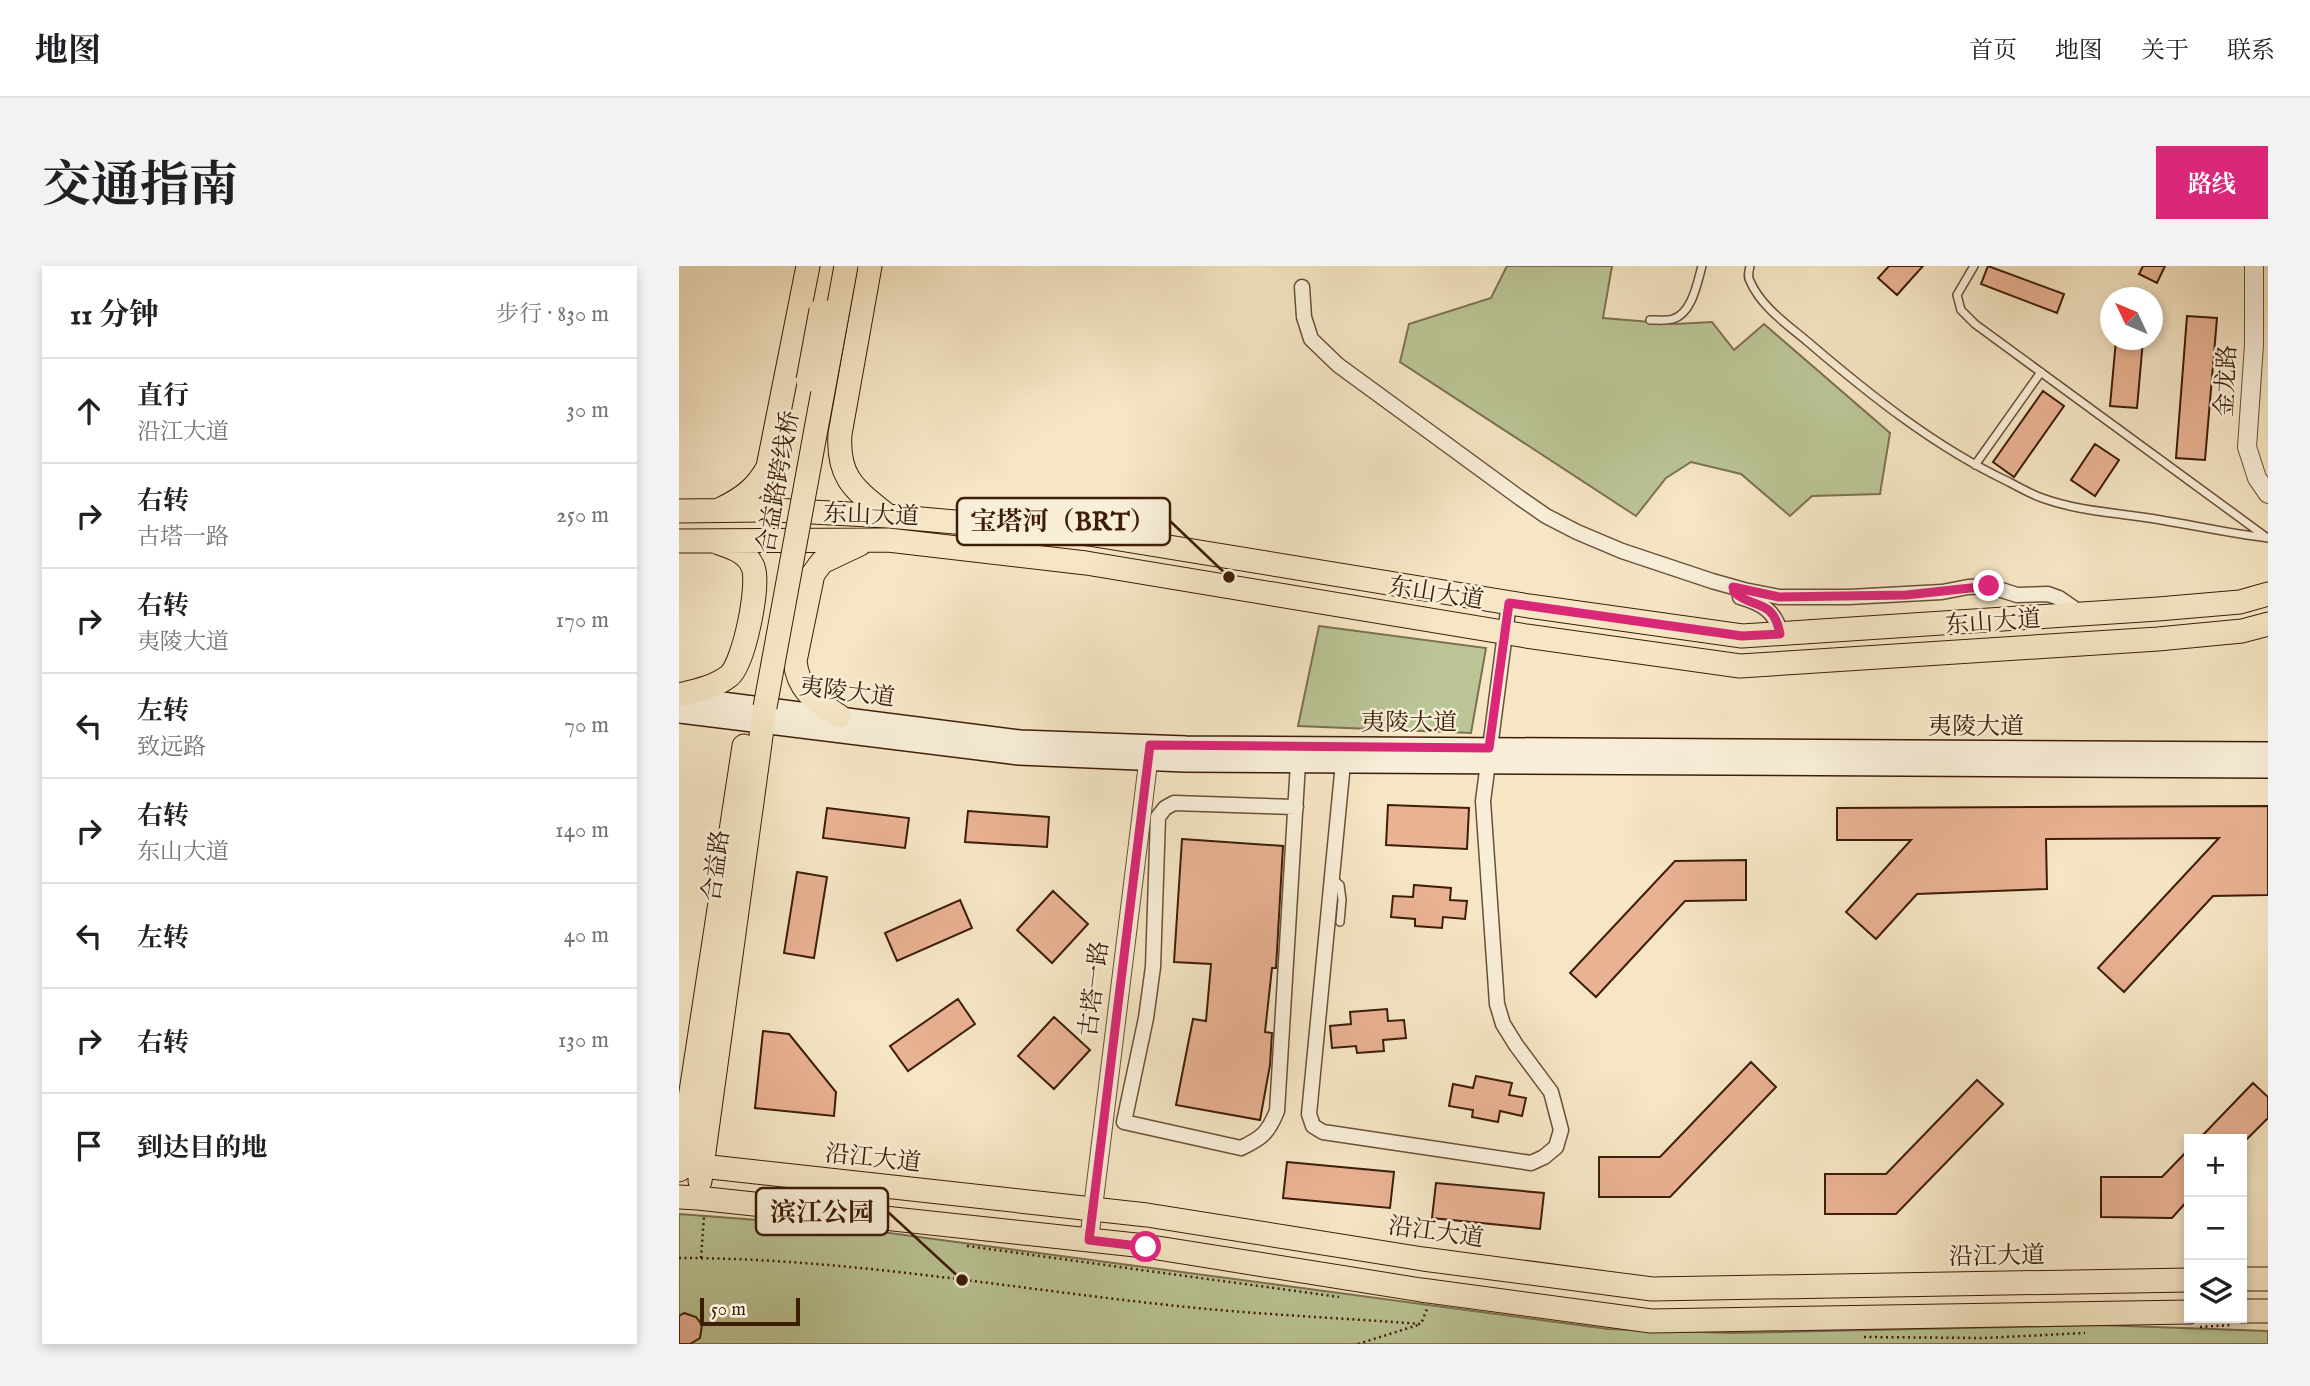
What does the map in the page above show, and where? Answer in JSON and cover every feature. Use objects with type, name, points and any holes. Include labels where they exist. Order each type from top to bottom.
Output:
[{"type":"main road","points":[[717,511],[742,499],[768,467],[808,266]]},
{"type":"main road","name":"合益路跨线桥","points":[[756,714],[830,266]]},
{"type":"main road","name":"合益路跨线桥","points":[[756,714],[846,266]]},
{"type":"main road","points":[[870,266],[840,434],[840,460],[852,485],[888,516]]},
{"type":"main road","name":"东山大道","points":[[679,511],[774,510],[888,516],[1089,534],[1509,603],[1742,636],[2241,602],[2268,594]]},
{"type":"main road","points":[[839,716],[813,699],[797,676],[795,661],[813,574],[822,562],[858,545],[888,540]]},
{"type":"main road","name":"东山大道","points":[[679,541],[888,540],[1086,563],[1505,632],[1740,666],[2158,639],[2242,631],[2268,624]]},
{"type":"main road","points":[[679,696],[703,690],[729,677],[735,671],[743,651],[756,582],[754,569],[749,559],[739,551],[713,541]]},
{"type":"main road","name":"夷陵大道","points":[[679,696],[756,714],[1019,755],[1149,753],[1489,756],[2268,768]]},
{"type":"main road","name":"夷陵大道","points":[[679,713],[839,716],[1020,740],[1149,753],[1298,763],[1489,756],[2268,752]]},
{"type":"main road","name":"合益路","points":[[694,1202],[685,1167],[756,714]]},
{"type":"main road","name":"沿江大道","points":[[685,1167],[1147,1215],[1423,1259],[1652,1289],[2184,1280]]},
{"type":"main road","points":[[694,1202],[1146,1247],[1421,1290],[1651,1321],[2184,1311]]},
{"type":"main road","points":[[2247,1279],[2268,1279]]},
{"type":"main road","points":[[2247,1311],[2268,1311]]},
{"type":"street","name":"金龙路","points":[[2254,266],[2254,345],[2247,447],[2257,478],[2268,494]]},
{"type":"street","points":[[1302,287],[1304,317],[1311,339],[1339,365],[1546,516],[1622,551],[1733,587],[1779,597],[1906,595],[1989,586],[2017,595],[2047,594],[2059,598],[2082,614]]},
{"type":"street","points":[[1733,587],[1739,597],[1769,610],[1777,621],[1780,634]]},
{"type":"street","points":[[1343,763],[1309,1114],[1313,1126],[1324,1132],[1531,1163],[1544,1157],[1556,1147],[1561,1130],[1551,1092],[1503,1024],[1497,1004],[1483,801],[1509,603]]},
{"type":"street","name":"古塔一路","points":[[1089,1240],[1149,753]]},
{"type":"street","points":[[1296,807],[1174,803],[1165,808],[1158,817],[1153,967],[1146,1018],[1124,1122],[1241,1148],[1269,1130],[1277,1111],[1296,807],[1298,763]]},
{"type":"lane","points":[[1650,320],[1671,320],[1683,314],[1691,301],[1702,266]]},
{"type":"lane","points":[[1750,266],[1748,278],[1757,295],[1777,316],[1843,372],[1938,442],[1975,465],[2042,498],[2089,511],[2267,538]]},
{"type":"lane","points":[[1974,266],[1957,295],[1961,310],[1975,324],[2267,538]]},
{"type":"lane","points":[[1975,465],[2041,372]]},
{"type":"lane","points":[[1332,878],[1340,885],[1340,922]]},
{"type":"path","points":[[694,1202],[701,1258]]},
{"type":"path","points":[[679,1258],[810,1263],[1189,1307],[1421,1324]]},
{"type":"path","points":[[1421,1324],[1427,1309]]},
{"type":"path","points":[[1358,1344],[1421,1324]]},
{"type":"green space","points":[[1507,266],[1612,266],[1603,318],[1675,324],[1712,322],[1734,350],[1764,324],[1890,433],[1880,494],[1812,496],[1790,516],[1741,474],[1691,462],[1666,478],[1636,516],[1400,362],[1409,324],[1491,298]]},
{"type":"green space","points":[[1319,626],[1486,648],[1471,733],[1298,726]]},
{"type":"green space","points":[[679,1214],[837,1226],[1608,1329],[1733,1333],[2098,1325],[2268,1331],[2268,1344],[679,1344]]},
{"type":"building","points":[[1889,266],[1923,266],[1897,295],[1878,278]]},
{"type":"building","points":[[1988,266],[2064,294],[2057,313],[1981,284]]},
{"type":"building","points":[[2143,266],[2165,266],[2157,283],[2139,274]]},
{"type":"building","points":[[2187,316],[2217,318],[2205,460],[2176,458]]},
{"type":"building","points":[[2115,350],[2142,350],[2137,408],[2110,406]]},
{"type":"building","points":[[2043,391],[2064,406],[2014,477],[1993,462]]},
{"type":"building","points":[[2095,444],[2119,460],[2095,496],[2071,480]]},
{"type":"building","points":[[1388,805],[1469,808],[1467,849],[1386,845]]},
{"type":"building","points":[[2268,806],[2268,895],[2213,896],[2124,992],[2098,968],[2219,838],[2046,839],[2047,889],[1917,894],[1876,939],[1846,912],[1911,840],[1837,840],[1837,808]]},
{"type":"building","points":[[827,808],[909,818],[905,848],[823,838]]},
{"type":"building","points":[[968,811],[1049,817],[1047,847],[965,842]]},
{"type":"building","points":[[1182,839],[1283,846],[1276,968],[1272,968],[1265,1032],[1272,1033],[1270,1065],[1260,1120],[1176,1105],[1193,1019],[1206,1021],[1211,964],[1174,962]]},
{"type":"building","points":[[1746,860],[1746,900],[1685,901],[1596,997],[1570,973],[1675,861]]},
{"type":"building","points":[[797,872],[827,877],[814,958],[784,953]]},
{"type":"building","points":[[1414,885],[1451,888],[1450,900],[1467,901],[1465,919],[1443,917],[1442,928],[1415,926],[1415,919],[1391,917],[1393,896],[1413,897]]},
{"type":"building","points":[[1053,891],[1088,924],[1052,963],[1017,930]]},
{"type":"building","points":[[960,900],[972,928],[897,961],[885,933]]},
{"type":"building","points":[[958,999],[975,1024],[908,1071],[890,1046]]},
{"type":"building","points":[[1387,1009],[1388,1021],[1404,1020],[1406,1038],[1383,1040],[1384,1051],[1357,1053],[1356,1046],[1332,1048],[1330,1026],[1351,1024],[1350,1012]]},
{"type":"building","points":[[1054,1017],[1090,1050],[1054,1089],[1018,1056]]},
{"type":"building","points":[[763,1031],[789,1034],[836,1092],[834,1116],[755,1108]]},
{"type":"building","points":[[1751,1062],[1776,1087],[1670,1197],[1599,1197],[1599,1157],[1660,1157]]},
{"type":"building","points":[[1476,1076],[1512,1083],[1509,1095],[1526,1098],[1522,1116],[1500,1111],[1498,1122],[1472,1117],[1473,1110],[1449,1106],[1453,1084],[1473,1088]]},
{"type":"building","points":[[1977,1080],[2003,1104],[1896,1214],[1825,1214],[1825,1174],[1886,1174]]},
{"type":"building","points":[[2253,1083],[2268,1097],[2268,1118],[2247,1139],[2247,1134],[2204,1134]]},
{"type":"building","points":[[2184,1154],[2184,1205],[2172,1218],[2101,1217],[2101,1177],[2162,1177]]},
{"type":"building","points":[[1287,1162],[1394,1172],[1390,1208],[1283,1198]]},
{"type":"building","points":[[1436,1183],[1544,1193],[1540,1229],[1432,1218]]},
{"type":"building","points":[[684,1313],[696,1317],[702,1325],[700,1338],[690,1344],[679,1344],[679,1316]]},
{"type":"place","name":"宝塔河（BRT）","points":[[1229,577]]},
{"type":"place","name":"滨江公园","points":[[962,1280]]},
{"type":"route","points":[[1146,1247],[1089,1240],[1150,745],[1489,748],[1509,603],[1742,636],[1780,634],[1777,621],[1769,610],[1739,597],[1733,587],[1779,597],[1849,597],[1906,595],[1989,586]]}]
